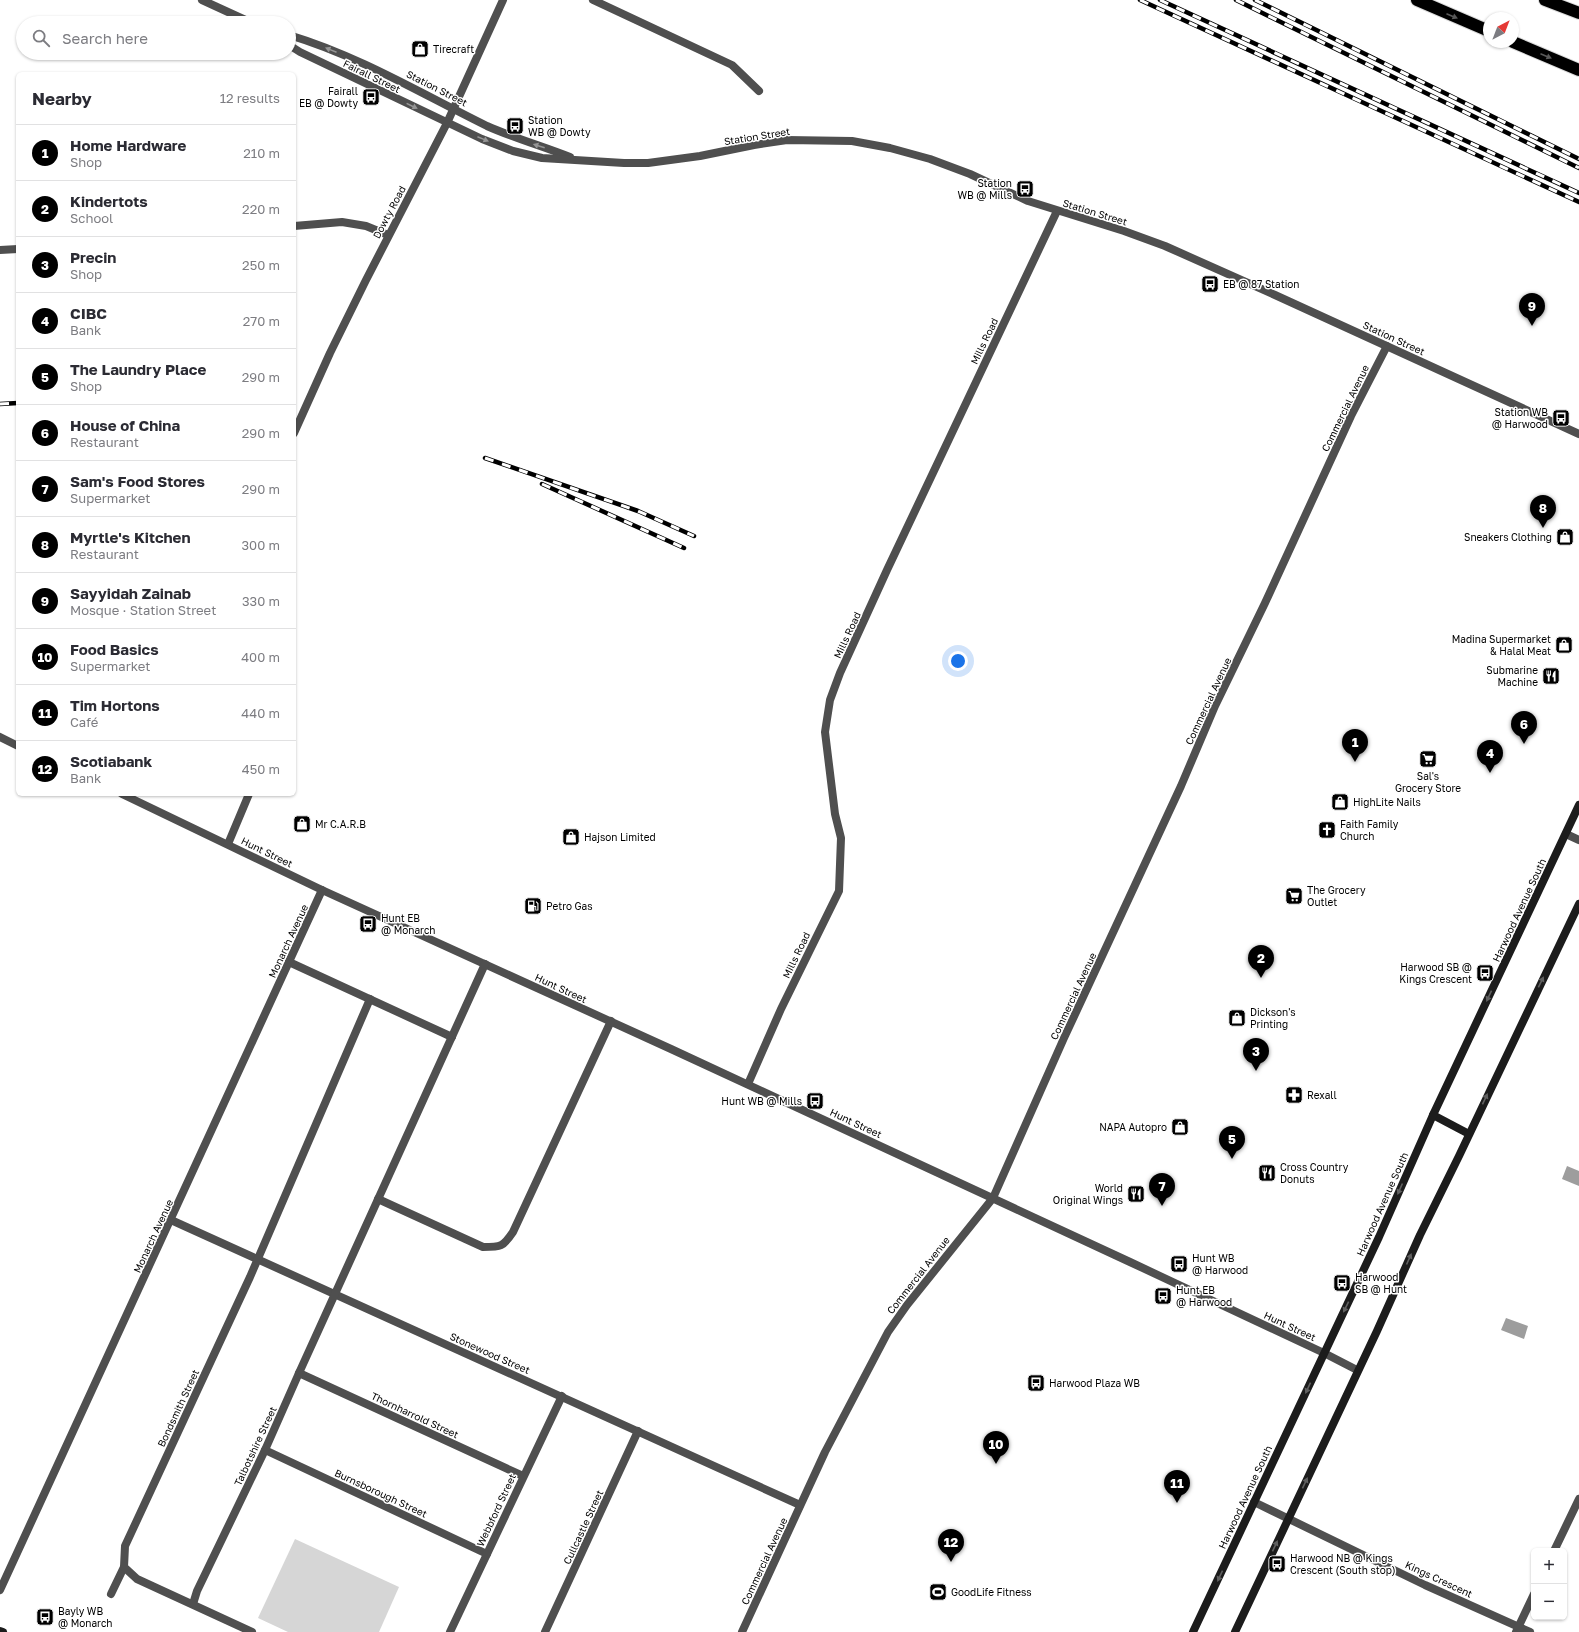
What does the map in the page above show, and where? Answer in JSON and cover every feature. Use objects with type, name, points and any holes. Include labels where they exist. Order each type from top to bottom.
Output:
[{"type":"highway","points":[[1417,0],[1483,28]]},
{"type":"highway","points":[[1545,0],[1579,14]]},
{"type":"highway","points":[[1519,45],[1579,70]]},
{"type":"main road","name":"Harwood Avenue South","points":[[1193,1632],[1379,1237],[1433,1115],[1579,806]]},
{"type":"main road","points":[[1235,1632],[1357,1370],[1377,1331],[1420,1235],[1579,904]]},
{"type":"main road","points":[[1433,1115],[1469,1134]]},
{"type":"street","points":[[202,0],[237,16]]},
{"type":"street","name":"Dowty Road","points":[[296,429],[330,353],[388,235],[448,123],[503,0]]},
{"type":"street","points":[[593,0],[732,65],[759,91]]},
{"type":"street","name":"Station Street","points":[[296,36],[367,64],[516,138],[576,160]]},
{"type":"street","name":"Fairall Street","points":[[296,48],[448,123]]},
{"type":"street","name":"Station Street","points":[[448,123],[482,139],[513,151],[542,158],[576,160],[648,163],[700,156],[787,140],[852,141],[890,148],[930,159],[970,174],[1028,201],[1124,230],[1165,246],[1579,434]]},
{"type":"street","name":"Mills Road","points":[[748,1084],[781,1009],[840,891],[841,838],[836,814],[825,732],[830,700],[840,673],[887,570],[1057,211]]},
{"type":"street","points":[[296,226],[342,222],[366,226],[388,235]]},
{"type":"street","points":[[0,250],[16,249]]},
{"type":"street","name":"Commercial Avenue","points":[[742,1632],[825,1452],[888,1332],[906,1305],[993,1198],[1064,1038],[1181,786],[1215,706],[1265,604],[1351,416],[1387,346]]},
{"type":"street","points":[[0,737],[16,745]]},
{"type":"street","name":"Hunt Street","points":[[126,796],[322,890],[748,1084],[1214,1301],[1357,1370]]},
{"type":"street","points":[[228,844],[248,796]]},
{"type":"street","points":[[1566,834],[1579,840]]},
{"type":"street","name":"Monarch Avenue","points":[[0,1590],[322,890]]},
{"type":"street","points":[[289,962],[452,1037]]},
{"type":"street","name":"Talbotshire Street","points":[[193,1604],[197,1591],[266,1450],[334,1295],[485,964]]},
{"type":"street","name":"Bondsmith Street","points":[[111,1594],[124,1567],[125,1546],[258,1260],[370,999]]},
{"type":"street","points":[[378,1199],[483,1248],[494,1247],[506,1243],[611,1021]]},
{"type":"street","name":"Stonewood Street","points":[[171,1220],[800,1505]]},
{"type":"street","name":"Thornharrold Street","points":[[299,1373],[523,1476]]},
{"type":"street","name":"Webbford Street","points":[[450,1632],[562,1396]]},
{"type":"street","name":"Cullcastle Street","points":[[545,1632],[638,1431]]},
{"type":"street","name":"Burnsborough Street","points":[[266,1450],[487,1554]]},
{"type":"street","points":[[1555,1548],[1579,1499]]},
{"type":"street","name":"Kings Crescent","points":[[1254,1502],[1517,1629],[1530,1632]]},
{"type":"street","points":[[124,1567],[137,1578],[252,1632]]},
{"type":"street","points":[[1517,1629],[1531,1600]]},
{"type":"shaded area","points":[[1567,1166],[1579,1171],[1579,1186],[1562,1179]]},
{"type":"shaded area","points":[[1506,1318],[1528,1326],[1524,1339],[1501,1330]]},
{"type":"shaded area","points":[[295,1539],[399,1587],[379,1632],[288,1632],[258,1618]]},
{"type":"railway","points":[[1140,0],[1579,202]]},
{"type":"railway","points":[[1160,0],[1579,193]]},
{"type":"railway","points":[[1236,0],[1579,168]]},
{"type":"railway","points":[[1255,0],[1579,159]]},
{"type":"railway","points":[[0,404],[16,403]]},
{"type":"railway","points":[[485,458],[638,511],[694,536]]},
{"type":"railway","points":[[542,484],[684,548]]},
{"type":"place","name":"Tirecraft","points":[[420,49]]},
{"type":"place","name":"Fairall EB @ Dowty","points":[[371,97]]},
{"type":"place","name":"Station WB @ Dowty","points":[[515,126]]},
{"type":"place","name":"Station WB @ Mills","points":[[1025,189]]},
{"type":"place","name":"EB @ 87 Station","points":[[1210,284]]},
{"type":"place","name":"Sayyidah Zainab","points":[[1532,326]]},
{"type":"place","name":"Station WB @ Harwood","points":[[1561,418]]},
{"type":"place","name":"Myrtle's Kitchen","points":[[1543,528]]},
{"type":"place","name":"Sneakers Clothing","points":[[1565,537]]},
{"type":"place","name":"Madina Supermarket & Halal Meat","points":[[1564,645]]},
{"type":"place","name":"Submarine Machine","points":[[1551,676]]},
{"type":"place","name":"House of China","points":[[1524,744]]},
{"type":"place","name":"Sal's Grocery Store","points":[[1428,759]]},
{"type":"place","name":"Home Hardware","points":[[1355,762]]},
{"type":"place","name":"CIBC","points":[[1490,773]]},
{"type":"place","name":"HighLite Nails","points":[[1340,802]]},
{"type":"place","name":"Mr C.A.R.B","points":[[302,824]]},
{"type":"place","name":"Faith Family Church","points":[[1327,830]]},
{"type":"place","name":"Hajson Limited","points":[[571,837]]},
{"type":"place","name":"The Grocery Outlet","points":[[1294,896]]},
{"type":"place","name":"Petro Gas","points":[[533,906]]},
{"type":"place","name":"Hunt EB @ Monarch","points":[[368,924]]},
{"type":"place","name":"Harwood SB @ Kings Crescent","points":[[1485,973]]},
{"type":"place","name":"Kindertots","points":[[1261,978]]},
{"type":"place","name":"Dickson's Printing","points":[[1237,1018]]},
{"type":"place","name":"Precin","points":[[1256,1071]]},
{"type":"place","name":"Rexall","points":[[1294,1095]]},
{"type":"place","name":"Hunt WB @ Mills","points":[[815,1101]]},
{"type":"place","name":"NAPA Autopro","points":[[1180,1127]]},
{"type":"place","name":"The Laundry Place","points":[[1232,1159]]},
{"type":"place","name":"Cross Country Donuts","points":[[1267,1173]]},
{"type":"place","name":"World Original Wings","points":[[1136,1194]]},
{"type":"place","name":"Sam's Food Stores","points":[[1162,1206]]},
{"type":"place","name":"Hunt WB @ Harwood","points":[[1179,1264]]},
{"type":"place","name":"Harwood SB @ Hunt","points":[[1342,1283]]},
{"type":"place","name":"Hunt EB @ Harwood","points":[[1163,1296]]},
{"type":"place","name":"Harwood Plaza WB","points":[[1036,1383]]},
{"type":"place","name":"Food Basics","points":[[996,1464]]},
{"type":"place","name":"Tim Hortons","points":[[1177,1503]]},
{"type":"place","name":"Scotiabank","points":[[951,1562]]},
{"type":"place","name":"Harwood NB @ Kings Crescent (South stop)","points":[[1277,1564]]},
{"type":"place","name":"GoodLife Fitness","points":[[938,1592]]},
{"type":"place","name":"Bayly WB @ Monarch","points":[[45,1617]]}]
